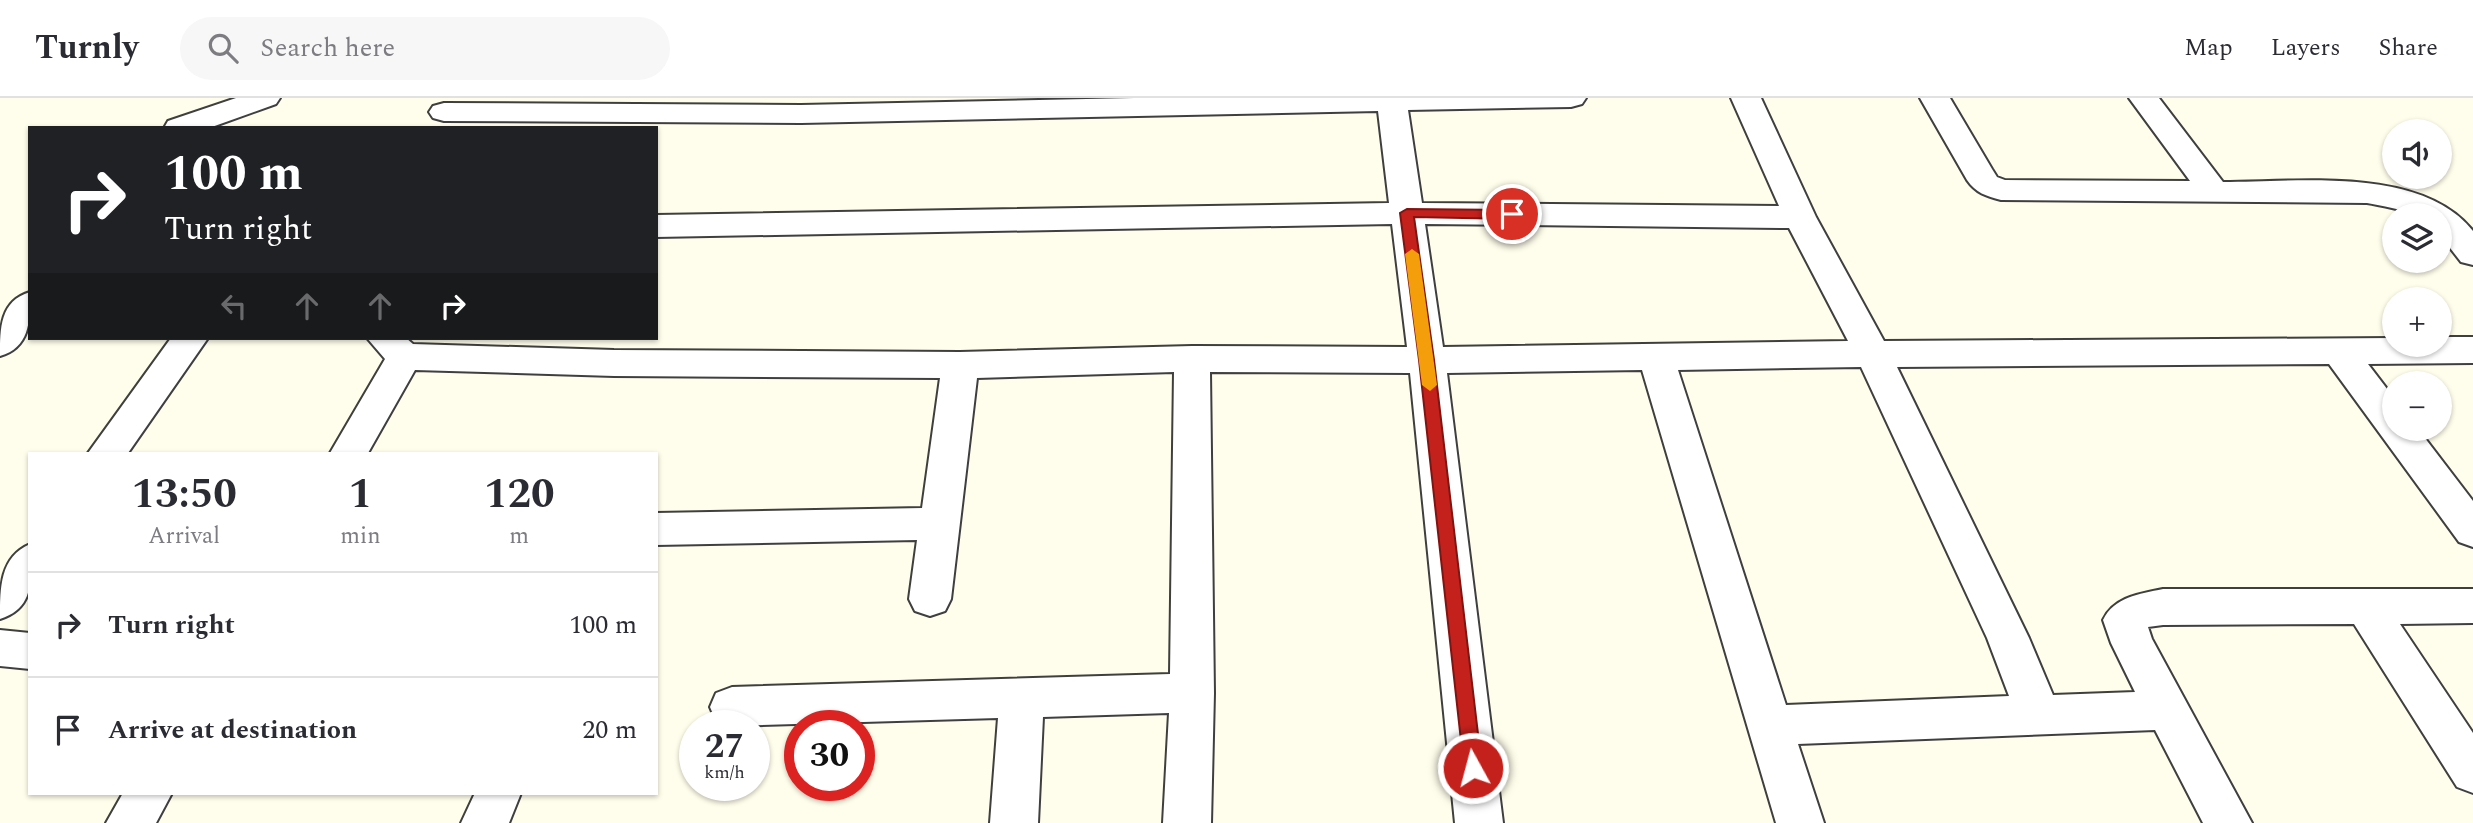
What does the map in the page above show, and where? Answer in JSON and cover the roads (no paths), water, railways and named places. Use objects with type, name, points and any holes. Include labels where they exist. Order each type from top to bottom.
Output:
[{"type":"street","points":[[185,126],[265,98]]},
{"type":"street","points":[[443,113],[804,106],[1571,98]]},
{"type":"street","points":[[1746,98],[1800,218],[1873,354],[2008,638],[2039,715]]},
{"type":"street","points":[[1935,98],[1978,173],[1986,184],[2001,190],[2367,193],[2414,203]]},
{"type":"street","points":[[2144,98],[2215,193]]},
{"type":"street","points":[[1391,99],[1427,360],[1479,823]]},
{"type":"street","points":[[658,226],[1407,213],[1800,218]]},
{"type":"street","points":[[2452,229],[2473,254]]},
{"type":"street","points":[[0,343],[28,307]]},
{"type":"street","points":[[108,452],[189,340]]},
{"type":"street","points":[[349,452],[394,347],[614,363],[960,365],[1192,359],[1427,360],[1873,354],[2473,351]]},
{"type":"street","points":[[2339,351],[2382,409]]},
{"type":"street","points":[[1656,356],[1800,823]]},
{"type":"street","points":[[1187,823],[1192,693],[1192,359]]},
{"type":"street","points":[[930,599],[960,365]]},
{"type":"street","points":[[2406,441],[2473,531]]},
{"type":"street","points":[[658,529],[939,524]]},
{"type":"street","points":[[0,602],[28,564]]},
{"type":"street","points":[[2228,823],[2132,643],[2124,620],[2140,611],[2163,607],[2473,606]]},
{"type":"street","points":[[2366,607],[2473,772]]},
{"type":"street","points":[[0,648],[28,650]]},
{"type":"street","points":[[732,707],[1192,693]]},
{"type":"street","points":[[1014,823],[1022,699]]},
{"type":"street","points":[[1771,725],[2167,710]]},
{"type":"street","points":[[130,823],[148,795]]},
{"type":"street","points":[[485,823],[497,795]]}]
